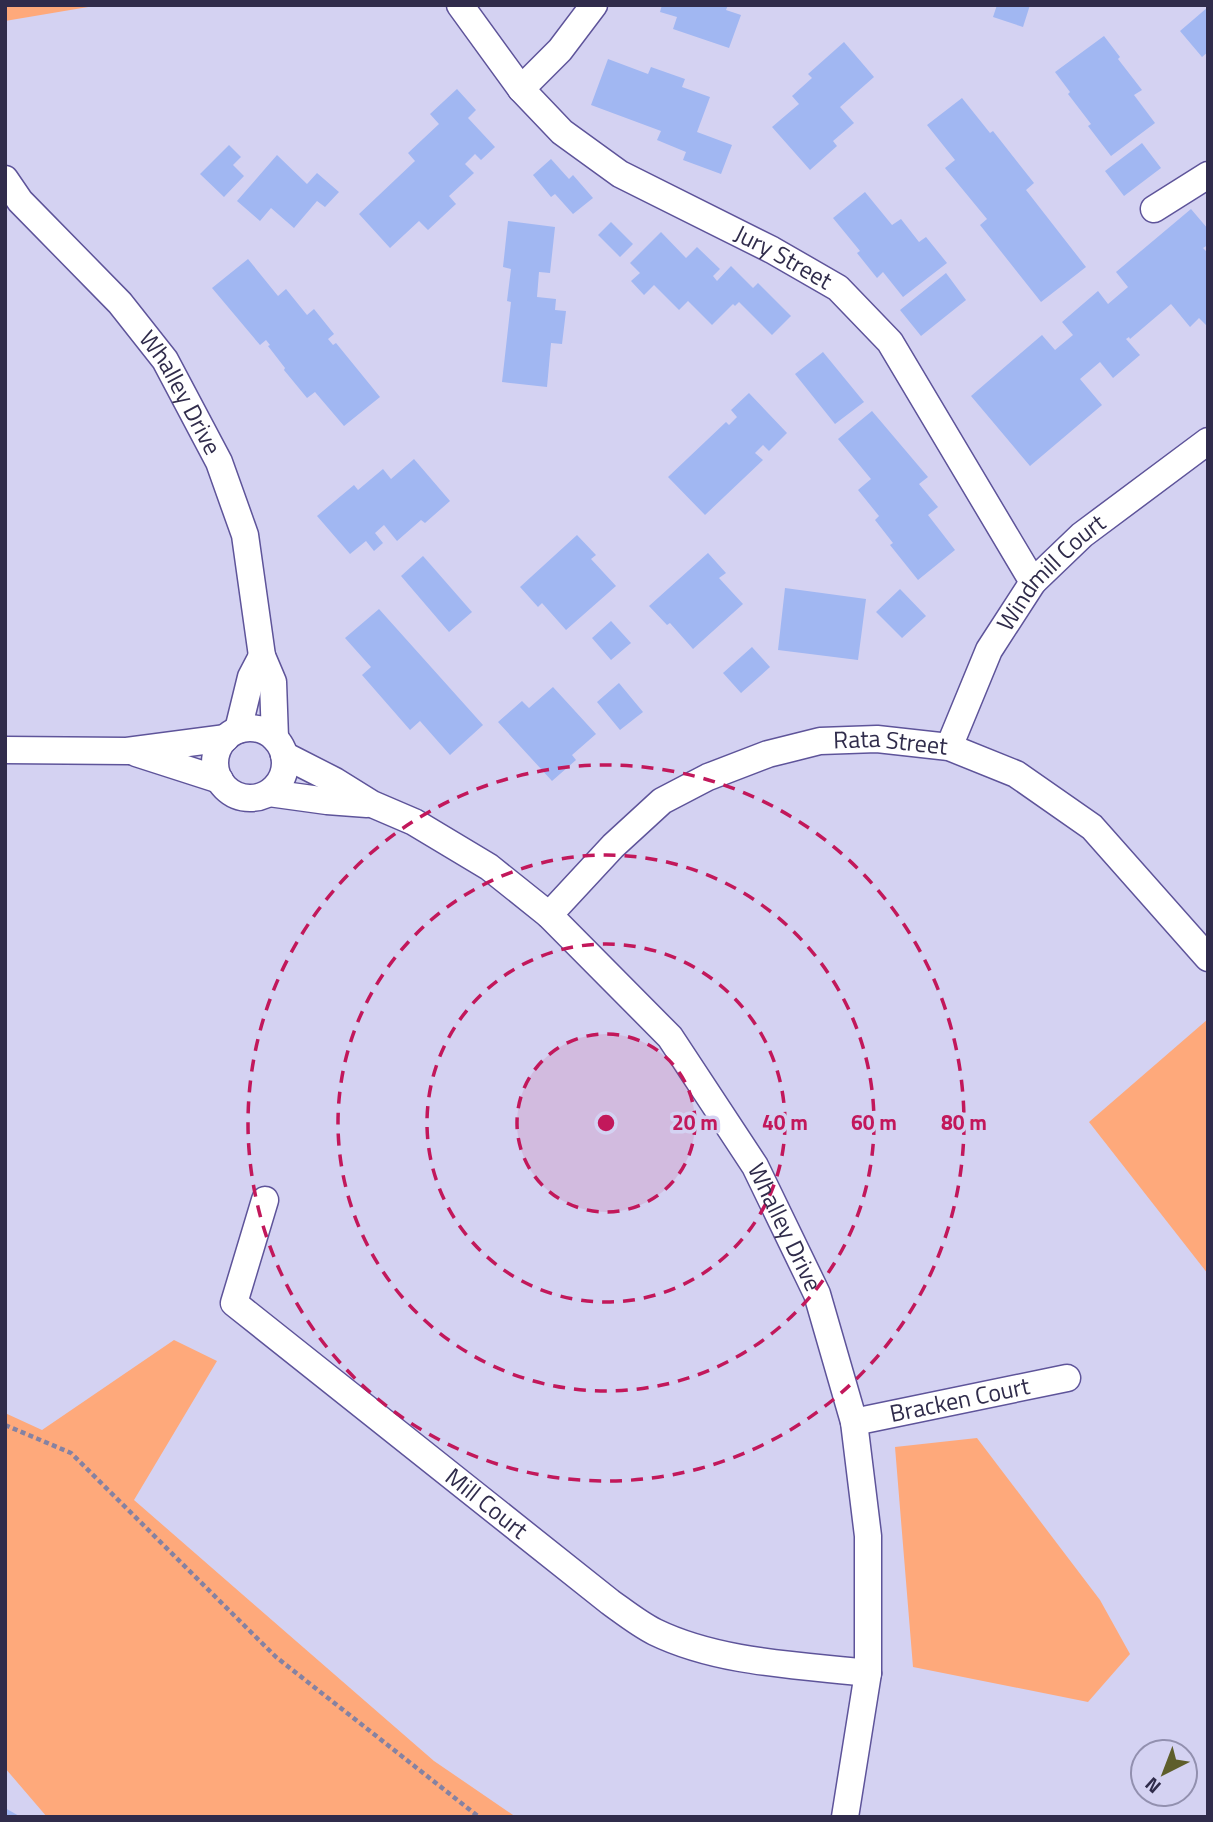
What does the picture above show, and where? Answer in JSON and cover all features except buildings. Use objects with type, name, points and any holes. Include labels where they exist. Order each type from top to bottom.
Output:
[{"type":"street","name":"Jury Street","points":[[460,5],[521,89],[562,132],[620,174],[772,250],[838,288],[890,342],[1033,582]]},
{"type":"street","points":[[521,89],[560,50],[594,5]]},
{"type":"street","points":[[1154,209],[1208,175]]},
{"type":"street","name":"Whalley Drive","points":[[5,179],[20,201],[120,303],[165,360],[219,463],[244,535],[262,656],[273,682],[279,747],[372,804],[414,822],[489,867],[549,915],[670,1037],[755,1166],[817,1294],[855,1423],[868,1536],[868,1673],[845,1817]]},
{"type":"street","name":"Windmill Court","points":[[949,747],[989,650],[1033,582],[1083,535],[1208,441]]},
{"type":"street","points":[[5,750],[128,751],[232,734],[258,729],[267,732],[279,747],[285,766],[283,776],[269,793],[247,798],[236,795],[227,789],[216,772],[216,754],[220,745],[232,734],[251,677],[262,656]]},
{"type":"street","name":"Rata Street","points":[[549,915],[613,846],[662,801],[708,777],[768,754],[820,741],[877,739],[949,747],[1016,774],[1092,827],[1208,958]]},
{"type":"street","points":[[128,751],[220,780]]},
{"type":"street","name":"Whalley Drive","points":[[269,793],[372,804]]},
{"type":"street","name":"Mill Court","points":[[265,1200],[234,1303],[610,1602],[654,1632],[694,1647],[728,1656],[868,1673]]},
{"type":"street","name":"Bracken Court","points":[[855,1423],[1067,1378]]},
{"type":"path","points":[[5,1425],[71,1453],[276,1657],[479,1817]]},
{"type":"shaded area","points":[[5,5],[100,5],[5,21]]},
{"type":"shaded area","points":[[1208,1019],[1208,1274],[1089,1122]]},
{"type":"shaded area","points":[[174,1340],[217,1361],[134,1500],[434,1761],[516,1817],[47,1817],[5,1768],[5,1413],[42,1430]]},
{"type":"shaded area","points":[[977,1438],[1100,1600],[1130,1654],[1088,1702],[913,1667],[895,1447]]}]
